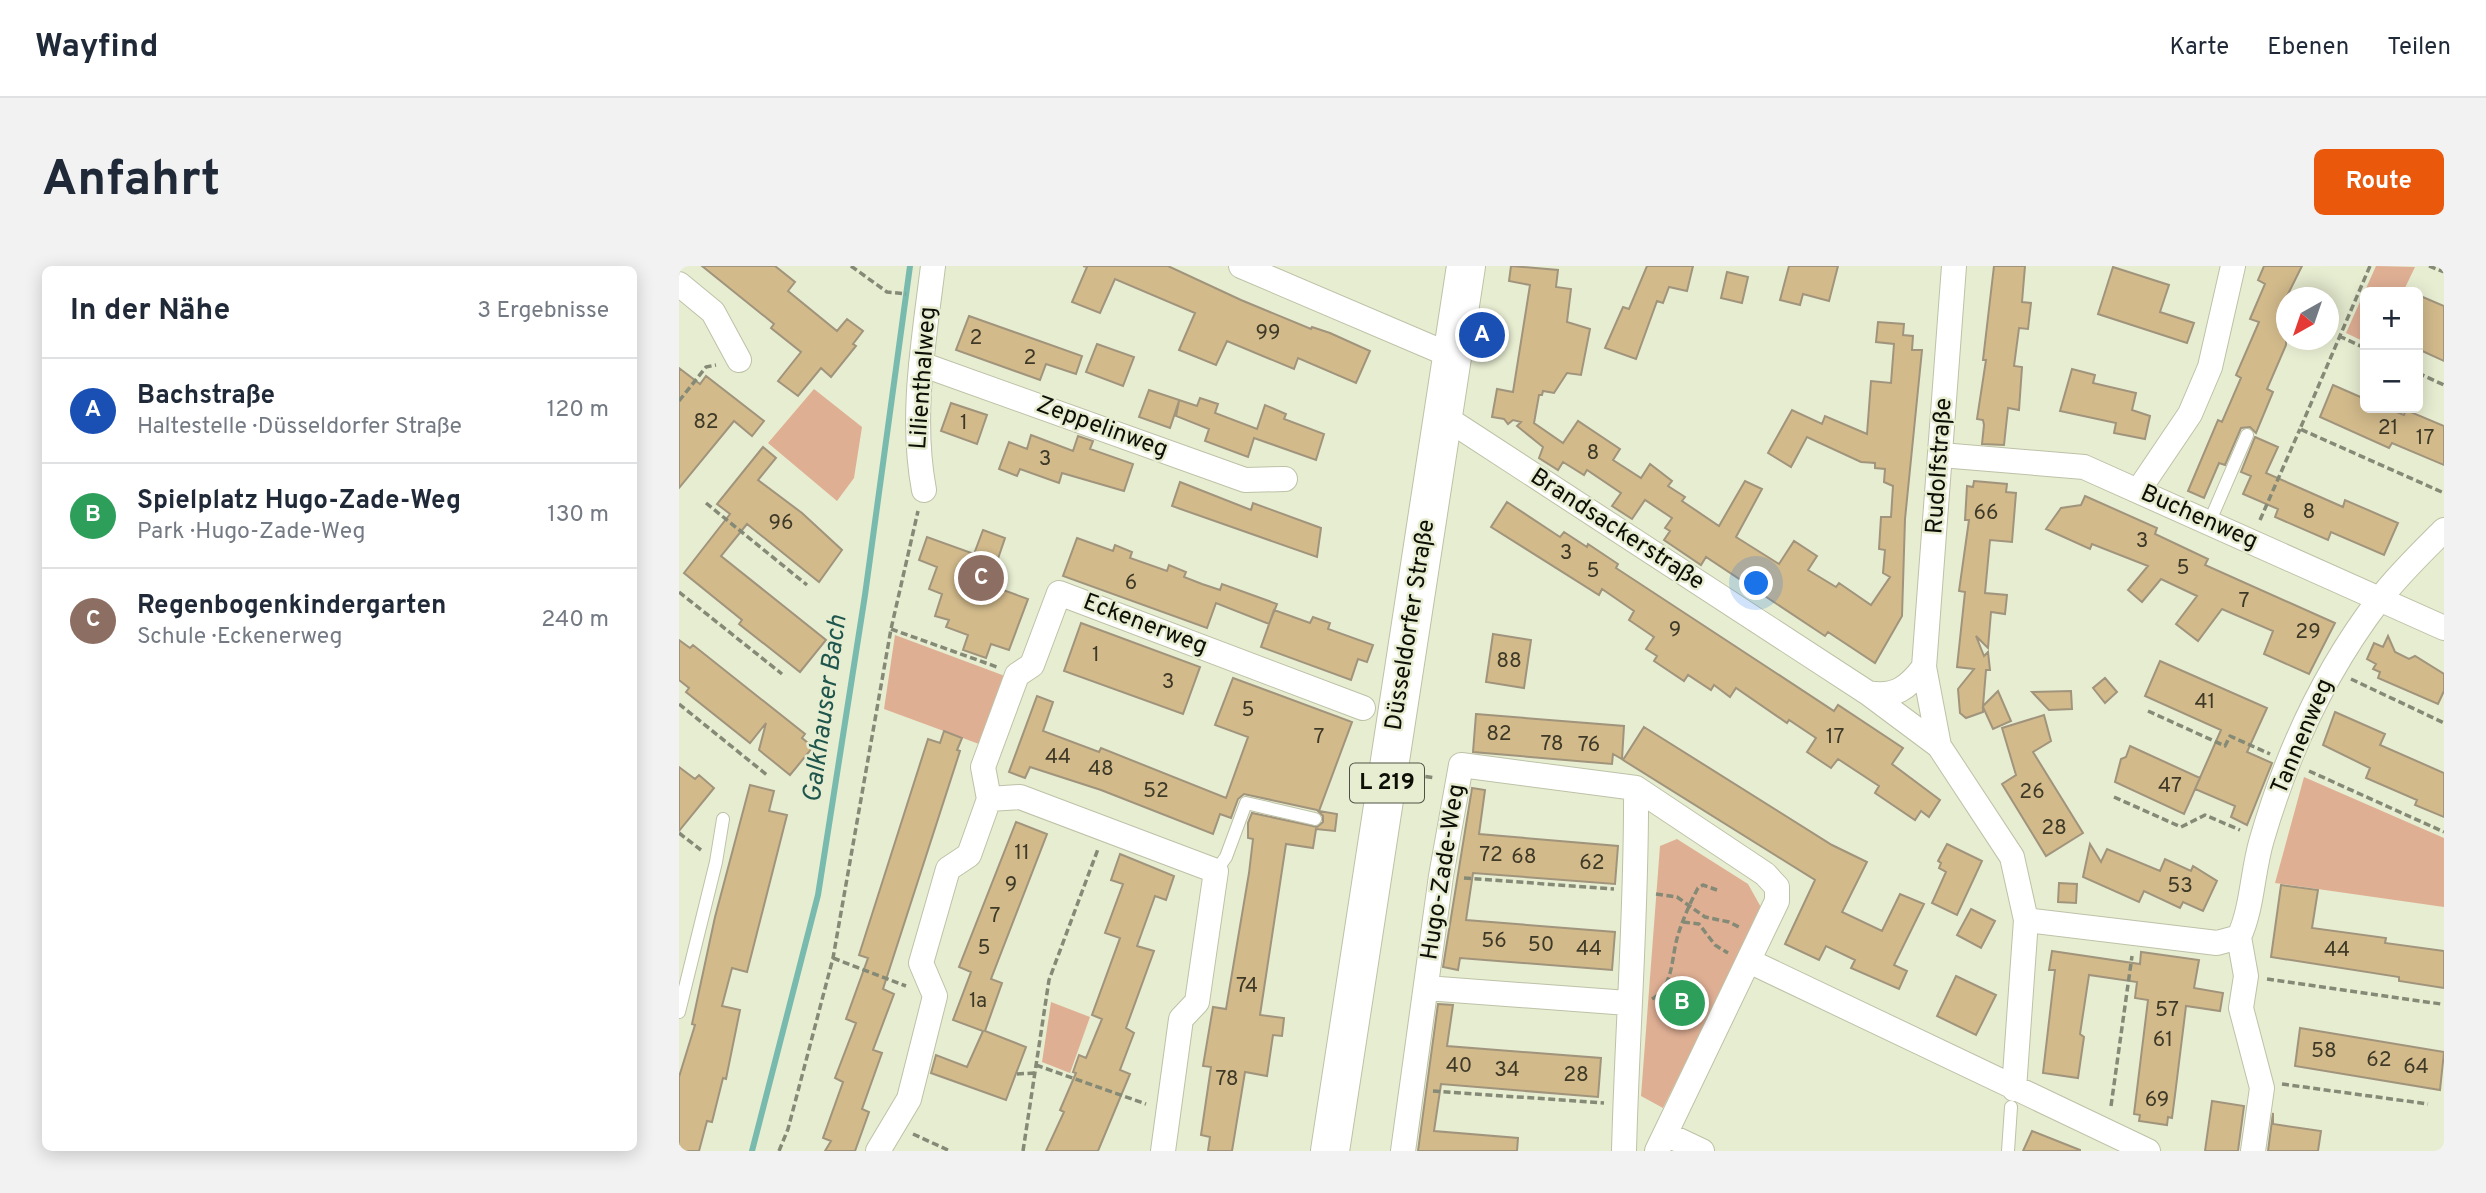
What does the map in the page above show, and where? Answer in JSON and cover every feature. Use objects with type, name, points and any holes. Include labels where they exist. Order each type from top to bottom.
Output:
[{"type":"main road","name":"Düsseldorfer Straße","points":[[1330,1151],[1466,266]]},
{"type":"street","name":"Lilienthalweg","points":[[924,490],[916,449],[921,364],[933,266]]},
{"type":"street","points":[[1241,266],[1452,356]]},
{"type":"street","name":"Rudolfstraße","points":[[1939,746],[1924,667],[1954,266]]},
{"type":"street","points":[[2138,491],[2190,414],[2210,367],[2232,266]]},
{"type":"street","points":[[679,284],[713,312],[739,360]]},
{"type":"street","name":"Zeppelinweg","points":[[921,364],[1245,480],[1285,479]]},
{"type":"street","name":"Brandsackerstraße","points":[[1443,416],[1868,693],[1939,746],[2012,857],[2027,920],[2012,1098]]},
{"type":"street","name":"Buchenweg","points":[[1941,455],[2084,467],[2444,628]]},
{"type":"street","name":"Tannenweg","points":[[2239,937],[2249,916],[2262,839],[2309,711],[2331,669],[2379,599],[2444,530]]},
{"type":"street","name":"Eckenerweg","points":[[989,799],[983,768],[1017,675],[1032,665],[1059,593],[1363,708]]},
{"type":"street","points":[[1868,693],[1886,696],[1900,691],[1911,684],[1924,667]]},
{"type":"street","name":"Hugo-Zade-Weg","points":[[1403,1151],[1441,877],[1461,765],[1636,788],[1765,874],[1777,887],[1777,901],[1760,938],[1742,959],[1661,1143],[1702,1151]]},
{"type":"street","points":[[1624,1151],[1628,1000],[1637,891],[1636,788]]},
{"type":"street","points":[[878,1151],[909,1099],[935,996],[921,963],[948,869],[969,855],[989,799],[1020,797],[1216,871],[1197,1002],[1181,1019],[1163,1151]]},
{"type":"street","points":[[2027,920],[2217,943],[2239,937],[2246,976],[2241,1008],[2262,1088],[2253,1151]]},
{"type":"street","points":[[1742,959],[2012,1098],[2148,1151]]},
{"type":"street","name":"Hugo-Zade-Weg","points":[[1426,988],[1628,1000]]},
{"type":"lane","points":[[2209,523],[2247,435]]},
{"type":"lane","points":[[1216,871],[1226,857],[1246,803],[1315,819]]},
{"type":"lane","points":[[679,1012],[716,862],[723,819]]},
{"type":"lane","points":[[2008,1151],[2012,1098]]},
{"type":"path","points":[[851,266],[887,292]]},
{"type":"path","points":[[2360,346],[2339,336],[2370,266]]},
{"type":"path","points":[[2429,266],[2444,272]]},
{"type":"path","points":[[2250,541],[2333,350]]},
{"type":"path","points":[[679,401],[706,367],[739,360]]},
{"type":"path","points":[[2423,375],[2444,384]]},
{"type":"path","points":[[2300,429],[2444,493]]},
{"type":"path","points":[[779,1151],[788,1129],[833,958],[891,628],[924,490]]},
{"type":"path","points":[[706,503],[807,585]]},
{"type":"path","points":[[679,592],[782,674]]},
{"type":"path","points":[[891,628],[1017,675]]},
{"type":"path","points":[[2331,669],[2444,723]]},
{"type":"path","points":[[679,704],[767,775]]},
{"type":"path","points":[[1389,771],[1438,779],[1446,775],[1447,763],[1461,765]]},
{"type":"path","points":[[2114,797],[2181,827],[2205,815],[2262,839]]},
{"type":"path","points":[[1023,1151],[1049,980],[1105,828]]},
{"type":"path","points":[[679,833],[716,862]]},
{"type":"path","points":[[1441,877],[1637,891],[1677,897],[1705,917],[1729,922],[1760,938]]},
{"type":"path","points":[[1628,1000],[1653,1000],[1663,992],[1689,905],[1703,885],[1717,890]]},
{"type":"path","points":[[1699,924],[1705,917]]},
{"type":"path","points":[[1683,922],[1699,924],[1714,945],[1742,959]]},
{"type":"path","points":[[2111,1106],[2135,934]]},
{"type":"path","points":[[833,958],[935,996]]},
{"type":"path","points":[[2246,976],[2441,1004]]},
{"type":"path","points":[[1036,1065],[1168,1112]]},
{"type":"path","points":[[1017,1074],[1035,1073]]},
{"type":"path","points":[[2259,1080],[2428,1104]]},
{"type":"path","points":[[1410,1089],[1625,1104]]},
{"type":"path","points":[[892,1125],[950,1151]]},
{"type":"shaded area","points":[[2376,266],[2415,267],[2405,287],[2367,287]]},
{"type":"shaded area","points":[[2360,302],[2360,340],[2346,333]]},
{"type":"shaded area","points":[[814,389],[862,427],[854,478],[837,501],[768,443]]},
{"type":"shaded area","points":[[895,635],[1005,676],[979,744],[884,709]]},
{"type":"shaded area","points":[[2304,777],[2444,838],[2444,907],[2275,883]]},
{"type":"shaded area","points":[[1677,839],[1748,884],[1762,909],[1663,1108],[1641,1096],[1660,846]]},
{"type":"shaded area","points":[[1051,1002],[1090,1017],[1070,1073],[1042,1062]]},
{"type":"building","points":[[702,266],[775,266],[795,282],[788,291],[837,331],[847,319],[863,331],[853,344],[856,346],[831,377],[821,368],[798,396],[778,381],[801,352],[771,328],[774,324]]},
{"type":"building","points":[[1083,266],[1168,266],[1241,300],[1370,351],[1356,383],[1298,358],[1294,369],[1227,341],[1216,365],[1179,350],[1195,313],[1115,279],[1100,313],[1072,302],[1087,267]]},
{"type":"building","points":[[1511,266],[1558,270],[1556,287],[1571,289],[1567,322],[1590,329],[1581,375],[1567,373],[1554,393],[1543,391],[1542,395],[1539,395],[1534,423],[1563,443],[1578,421],[1620,449],[1613,460],[1641,478],[1650,464],[1672,481],[1668,486],[1685,497],[1682,501],[1719,526],[1745,481],[1762,489],[1736,537],[1779,564],[1794,541],[1817,556],[1808,570],[1836,587],[1839,583],[1871,605],[1890,577],[1883,573],[1885,550],[1879,549],[1881,517],[1891,517],[1893,486],[1884,482],[1885,469],[1875,468],[1875,463],[1861,462],[1807,437],[1791,467],[1768,453],[1792,410],[1822,424],[1825,416],[1867,434],[1871,381],[1891,383],[1894,344],[1876,342],[1878,322],[1904,324],[1903,335],[1913,336],[1912,350],[1922,350],[1905,519],[1902,616],[1875,663],[1828,632],[1825,636],[1706,557],[1701,565],[1664,540],[1670,531],[1665,528],[1672,518],[1645,500],[1632,519],[1612,506],[1621,493],[1587,470],[1584,475],[1563,462],[1558,470],[1539,458],[1543,447],[1517,426],[1521,422],[1513,420],[1508,424],[1504,419],[1492,417],[1497,389],[1513,392],[1530,285],[1509,281]]},
{"type":"building","points":[[1647,266],[1693,266],[1687,291],[1669,287],[1663,303],[1657,301],[1636,359],[1605,348],[1623,307],[1629,309]]},
{"type":"building","points":[[1789,266],[1838,266],[1829,301],[1803,294],[1800,305],[1780,300]]},
{"type":"building","points":[[1994,266],[2025,266],[2022,302],[2031,303],[2028,329],[2019,328],[2014,366],[2022,367],[2019,410],[2008,408],[2004,445],[1982,444],[1983,420],[1977,419],[1986,360],[1983,360]]},
{"type":"building","points":[[2264,266],[2302,266],[2292,287],[2276,287],[2276,350],[2284,350],[2267,389],[2273,392],[2256,433],[2250,427],[2241,428],[2225,465],[2219,463],[2204,498],[2188,491],[2218,420],[2222,422],[2241,378],[2236,375],[2259,322],[2250,319],[2265,284],[2258,280]]},
{"type":"building","points":[[2113,267],[2169,285],[2160,312],[2194,323],[2187,343],[2098,314]]},
{"type":"building","points":[[1727,272],[1748,277],[1742,303],[1721,298]]},
{"type":"building","points":[[2423,297],[2444,306],[2444,361],[2423,351]]},
{"type":"building","points":[[969,316],[1082,356],[1076,374],[1046,364],[1040,380],[956,350]]},
{"type":"building","points":[[1097,344],[1134,357],[1123,386],[1086,372]]},
{"type":"building","points":[[679,368],[700,384],[706,376],[764,421],[752,436],[734,421],[679,488]]},
{"type":"building","points":[[2072,369],[2095,375],[2093,383],[2136,393],[2132,410],[2150,416],[2145,439],[2114,433],[2116,423],[2060,411]]},
{"type":"building","points":[[2333,385],[2360,397],[2360,413],[2413,413],[2444,426],[2444,465],[2392,443],[2389,448],[2320,417]]},
{"type":"building","points":[[1149,390],[1197,406],[1200,398],[1218,404],[1215,413],[1257,429],[1265,405],[1286,414],[1284,419],[1324,434],[1316,460],[1254,438],[1248,457],[1205,441],[1209,429],[1176,416],[1179,401],[1170,428],[1139,417]]},
{"type":"building","points":[[951,403],[987,415],[977,444],[941,431]]},
{"type":"building","points":[[1031,435],[1073,451],[1078,436],[1093,441],[1090,449],[1133,464],[1124,491],[1062,473],[1059,483],[1020,469],[1017,476],[999,469],[1009,442],[1027,449]]},
{"type":"building","points":[[2255,437],[2278,447],[2266,473],[2343,507],[2345,500],[2398,523],[2384,555],[2331,532],[2328,540],[2275,517],[2278,509],[2243,494],[2251,476],[2241,472]]},
{"type":"building","points":[[763,447],[776,458],[758,480],[802,513],[842,550],[819,582],[747,524],[721,556],[826,640],[800,672],[739,624],[742,620],[684,573],[730,514],[717,504]]},
{"type":"building","points":[[1974,481],[2007,484],[2006,492],[2016,493],[2012,542],[1990,540],[1985,593],[2007,595],[2005,614],[1991,612],[1988,648],[1976,636],[1984,656],[1988,652],[1990,670],[1986,670],[1983,706],[1998,691],[2011,721],[1993,729],[1983,707],[1983,712],[1966,718],[1960,713],[1958,689],[1974,669],[1957,667],[1965,592],[1959,591],[1969,520],[1965,520],[1967,486],[1973,487]]},
{"type":"building","points":[[1180,482],[1251,510],[1253,503],[1321,528],[1317,557],[1172,506]]},
{"type":"building","points":[[2085,496],[2157,528],[2155,534],[2208,559],[2205,565],[2335,623],[2309,674],[2264,654],[2273,631],[2222,609],[2198,641],[2176,624],[2197,596],[2161,579],[2142,602],[2128,590],[2148,566],[2092,544],[2090,549],[2046,529],[2061,508],[2081,505]]},
{"type":"building","points":[[1507,502],[1560,537],[1564,532],[1587,547],[1588,544],[1618,564],[1616,568],[1834,711],[1838,705],[1903,748],[1892,764],[1940,800],[1929,817],[1921,811],[1915,820],[1875,793],[1879,786],[1838,759],[1831,768],[1807,752],[1816,738],[1789,720],[1787,723],[1736,688],[1730,697],[1714,685],[1711,690],[1688,675],[1684,681],[1654,661],[1657,656],[1646,649],[1654,637],[1629,620],[1634,611],[1602,589],[1599,595],[1491,527]]},
{"type":"building","points":[[983,530],[1005,538],[989,585],[1028,599],[1009,650],[991,644],[986,658],[963,650],[968,635],[946,627],[949,620],[935,616],[942,594],[929,589],[937,567],[919,560],[927,537],[974,554]]},
{"type":"building","points":[[1077,538],[1113,551],[1115,545],[1132,552],[1130,558],[1167,571],[1169,565],[1186,572],[1184,577],[1202,584],[1220,590],[1222,584],[1277,604],[1269,624],[1216,603],[1207,628],[1063,576]]},
{"type":"building","points":[[1274,610],[1310,623],[1313,617],[1330,623],[1328,629],[1373,645],[1367,662],[1358,659],[1351,680],[1261,647]]},
{"type":"building","points":[[1081,623],[1200,667],[1183,714],[1064,671]]},
{"type":"building","points":[[1493,634],[1531,640],[1524,688],[1486,682]]},
{"type":"building","points":[[2388,636],[2395,652],[2409,659],[2415,656],[2444,674],[2444,691],[2438,704],[2378,678],[2380,672],[2373,669],[2376,664],[2367,659],[2374,643],[2383,647]]},
{"type":"building","points":[[679,640],[690,648],[693,645],[805,734],[802,738],[813,747],[790,775],[759,750],[766,723],[750,743],[686,692],[689,688],[679,680]]},
{"type":"building","points":[[2160,661],[2267,708],[2247,752],[2272,763],[2247,825],[2231,817],[2235,806],[2195,789],[2221,730],[2145,696]]},
{"type":"building","points":[[1233,678],[1352,722],[1319,811],[1337,814],[1335,831],[1316,829],[1313,848],[1286,844],[1260,1015],[1284,1018],[1282,1036],[1273,1035],[1267,1076],[1245,1072],[1232,1151],[1208,1151],[1210,1137],[1201,1135],[1211,1067],[1203,1066],[1213,1007],[1226,1009],[1249,873],[1253,839],[1248,838],[1248,823],[1252,813],[1317,827],[1323,822],[1323,816],[1317,810],[1244,794],[1238,799],[1231,818],[1220,814],[1213,834],[1101,790],[1030,767],[1025,778],[1009,772],[1037,696],[1053,702],[1043,731],[1099,752],[1101,748],[1226,798],[1248,737],[1215,725]]},
{"type":"building","points":[[2105,678],[2117,692],[2105,703],[2093,688]]},
{"type":"building","points":[[2071,691],[2072,709],[2049,710],[2032,692]]},
{"type":"building","points":[[2335,712],[2385,734],[2380,745],[2444,773],[2444,817],[2415,805],[2417,800],[2366,778],[2370,768],[2323,745]]},
{"type":"building","points":[[1476,714],[1624,726],[1622,759],[1613,754],[1612,764],[1473,752]]},
{"type":"building","points":[[2044,715],[2051,741],[2033,752],[2083,833],[2046,856],[2002,784],[2016,775],[2002,728]]},
{"type":"building","points":[[1644,727],[1832,845],[1867,862],[1842,912],[1882,931],[1900,894],[1924,904],[1894,965],[1907,971],[1899,989],[1851,968],[1855,960],[1826,946],[1819,960],[1785,944],[1815,880],[1623,760]]},
{"type":"building","points":[[944,731],[962,738],[957,750],[960,751],[883,989],[894,994],[873,1050],[882,1053],[862,1109],[869,1112],[855,1151],[825,1151],[831,1141],[823,1138],[843,1082],[835,1078],[856,1023],[846,1019],[868,958],[859,955],[928,739],[940,743]]},
{"type":"building","points":[[2130,746],[2200,778],[2184,814],[2115,782],[2121,759],[2126,757]]},
{"type":"building","points":[[679,767],[695,779],[699,775],[714,788],[679,831]]},
{"type":"building","points":[[750,785],[774,791],[769,811],[787,815],[747,972],[732,968],[722,1006],[740,1010],[726,1079],[723,1078],[712,1122],[707,1121],[699,1151],[679,1151],[679,1077],[695,1025],[692,1024],[715,917]]},
{"type":"building","points":[[1472,788],[1485,790],[1479,834],[1618,846],[1615,884],[1473,873],[1466,920],[1615,932],[1612,970],[1460,958],[1458,970],[1443,967]]},
{"type":"building","points":[[1016,822],[1047,834],[991,979],[1002,983],[985,1031],[1026,1047],[1006,1100],[931,1073],[936,1055],[967,1067],[983,1031],[953,1020],[971,972],[959,967]]},
{"type":"building","points":[[1947,844],[1982,861],[1957,915],[1932,903],[1946,872],[1939,868],[1941,863],[1938,861]]},
{"type":"building","points":[[2090,844],[2101,862],[2107,849],[2160,871],[2165,859],[2191,871],[2193,866],[2217,881],[2203,911],[2183,902],[2180,908],[2144,891],[2139,902],[2083,877]]},
{"type":"building","points":[[1120,854],[1174,876],[1166,900],[1155,896],[1137,946],[1154,951],[1126,1028],[1134,1033],[1120,1070],[1130,1074],[1098,1151],[1046,1151],[1064,1112],[1060,1110],[1076,1073],[1073,1072],[1079,1055],[1086,1058],[1102,1019],[1092,1015],[1120,938],[1105,933],[1123,884],[1111,880]]},
{"type":"building","points":[[2059,883],[2077,884],[2076,903],[2058,902]]},
{"type":"building","points":[[2281,885],[2318,890],[2312,928],[2386,938],[2385,943],[2444,951],[2444,988],[2399,981],[2399,977],[2271,957]]},
{"type":"building","points":[[1971,909],[1995,921],[1981,948],[1957,935]]},
{"type":"building","points":[[2052,951],[2140,964],[2141,952],[2199,960],[2194,988],[2223,993],[2220,1011],[2186,1006],[2172,1118],[2168,1117],[2167,1125],[2139,1121],[2140,1115],[2134,1114],[2148,1000],[2135,998],[2137,982],[2089,975],[2080,1034],[2084,1037],[2078,1078],[2043,1073],[2055,970],[2049,970]]},
{"type":"building","points":[[1956,976],[1996,995],[1976,1035],[1937,1016]]},
{"type":"building","points":[[1438,1004],[1453,1005],[1447,1046],[1601,1058],[1598,1097],[1441,1084],[1434,1131],[1518,1138],[1517,1151],[1418,1151]]},
{"type":"building","points":[[2300,1028],[2444,1052],[2440,1090],[2295,1066]]},
{"type":"building","points":[[2212,1101],[2244,1106],[2238,1151],[2205,1151]]},
{"type":"building","points":[[2273,1113],[2273,1124],[2321,1131],[2318,1151],[2268,1151]]},
{"type":"building","points":[[2032,1131],[2080,1150],[2080,1151],[2023,1151]]},
{"type":"waterway","name":"Galkhauser Bach","points":[[752,1151],[818,895],[865,595],[910,266]]},
{"type":"place","name":"Bachstraße","points":[[1482,335]]},
{"type":"place","name":"Regenbogenkindergarten","points":[[981,578]]},
{"type":"place","name":"Spielplatz Hugo-Zade-Weg","points":[[1682,1003]]}]
